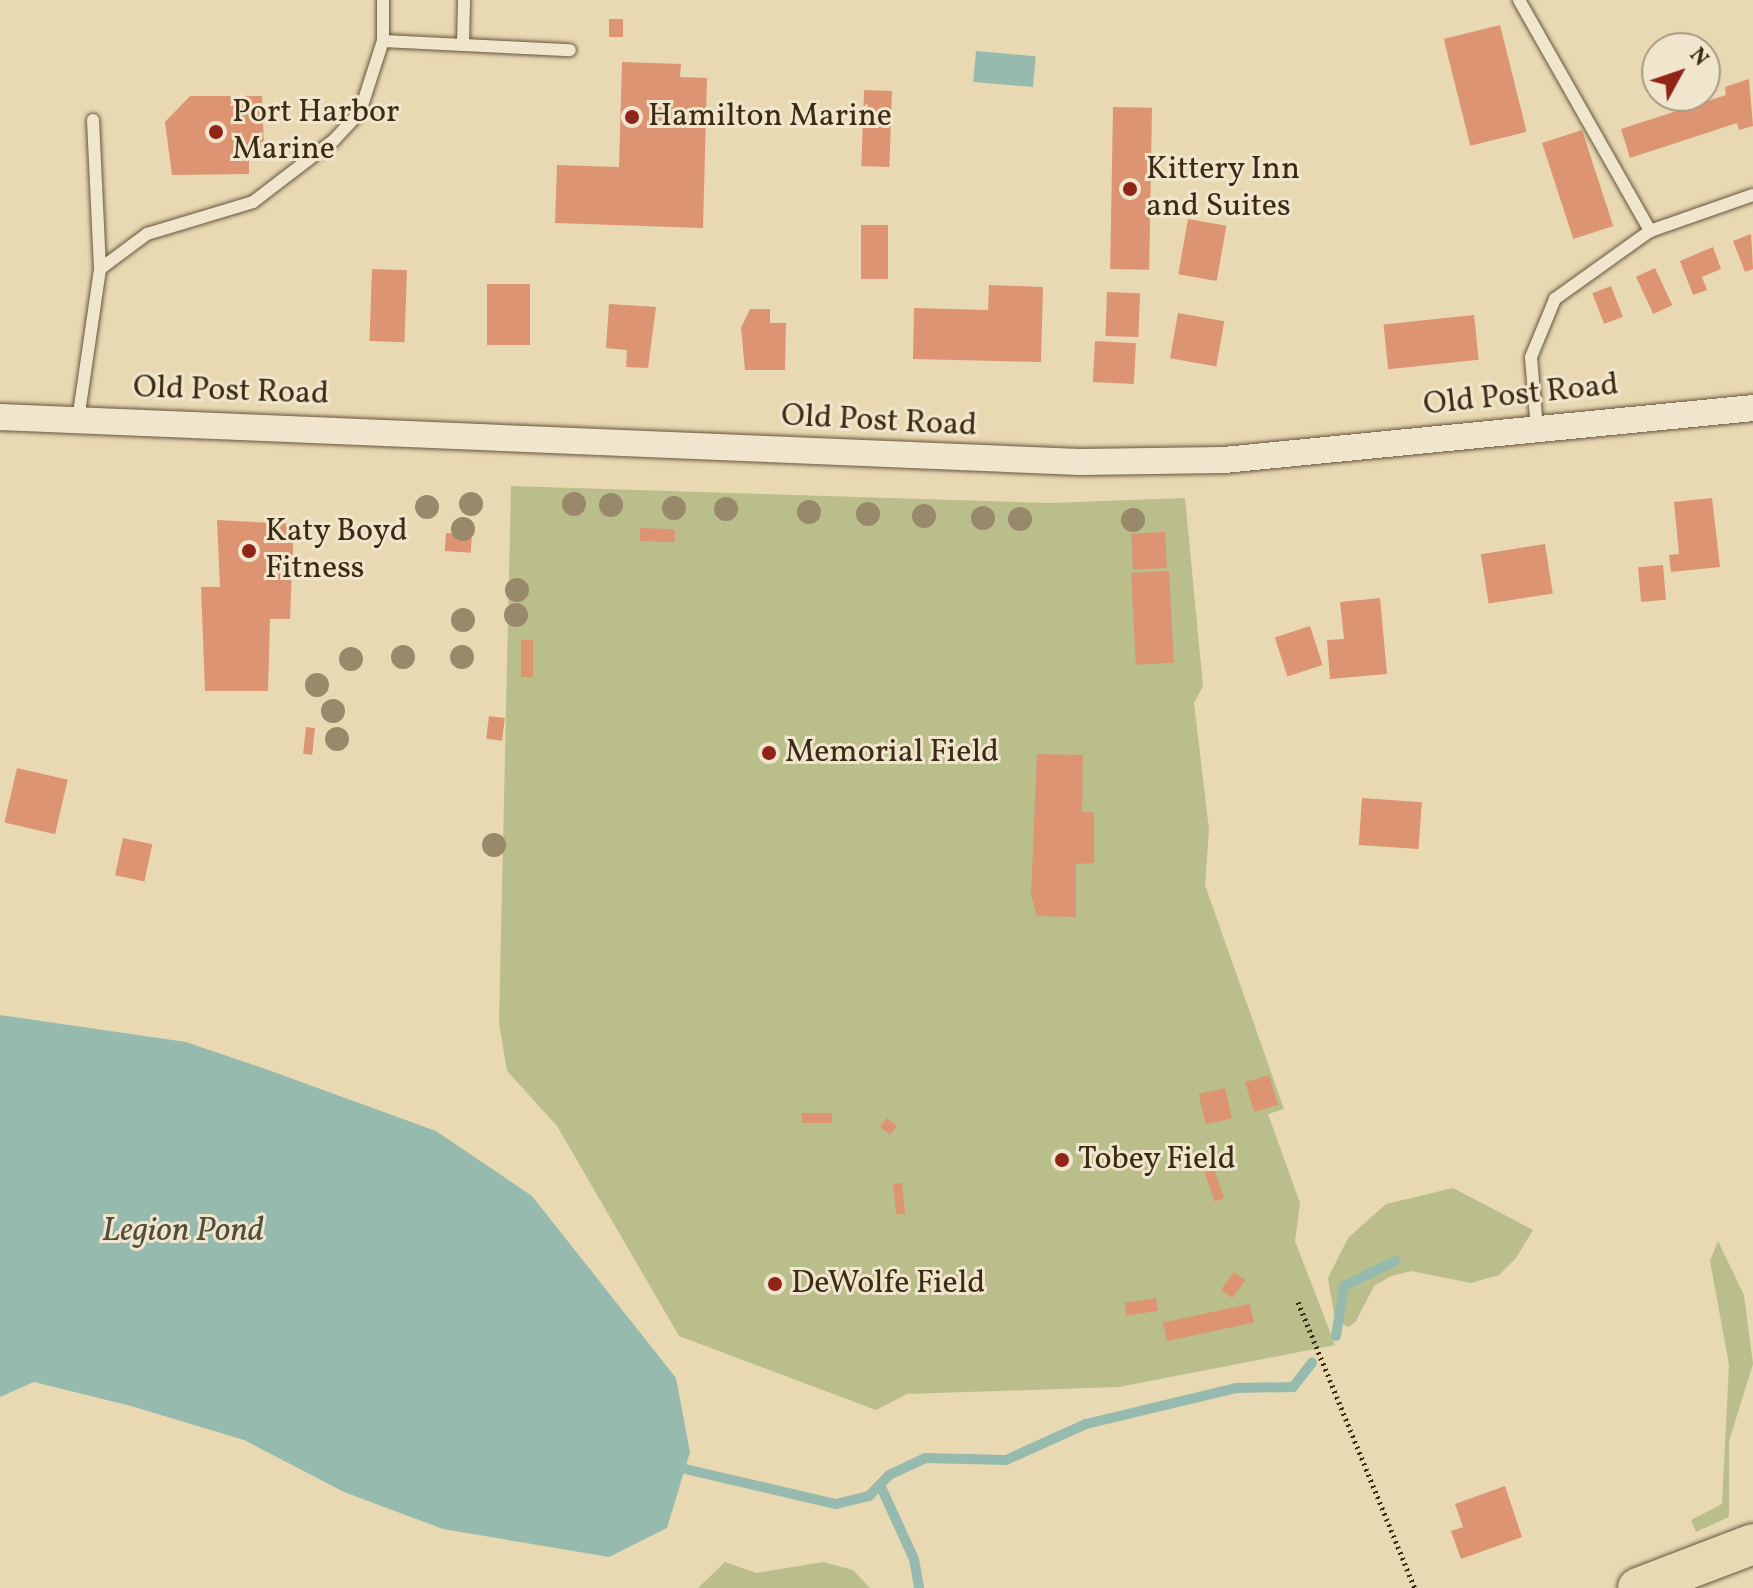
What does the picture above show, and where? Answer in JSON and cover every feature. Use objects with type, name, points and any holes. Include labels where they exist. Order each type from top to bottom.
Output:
[{"type":"main road","points":[[1638,1588],[1753,1544]]},
{"type":"street","name":"Old Post Road","points":[[0,417],[1064,462],[1224,460],[1753,408]]},
{"type":"lane","points":[[100,269],[147,234],[253,202],[334,140],[360,112],[383,41],[383,0]]},
{"type":"lane","points":[[463,45],[464,0]]},
{"type":"lane","points":[[1519,0],[1650,231]]},
{"type":"lane","points":[[383,41],[570,50]]},
{"type":"lane","points":[[78,420],[100,269],[93,120]]},
{"type":"lane","points":[[1537,429],[1531,357],[1540,323],[1587,270],[1650,231],[1753,195]]},
{"type":"path","points":[[1298,1302],[1415,1588]]},
{"type":"green space","points":[[511,486],[1050,503],[1185,498],[1203,686],[1194,703],[1209,829],[1205,885],[1284,1109],[1268,1114],[1300,1203],[1295,1241],[1335,1345],[1119,1387],[907,1394],[876,1410],[679,1336],[557,1126],[507,1071],[499,1023]]},
{"type":"green space","points":[[1453,1188],[1533,1230],[1516,1258],[1499,1275],[1471,1283],[1411,1271],[1391,1276],[1374,1286],[1356,1321],[1349,1327],[1335,1320],[1328,1278],[1348,1238],[1386,1204]]},
{"type":"green space","points":[[1718,1241],[1744,1295],[1753,1364],[1729,1441],[1729,1517],[1696,1532],[1691,1520],[1722,1504],[1729,1365],[1710,1261]]},
{"type":"green space","points":[[725,1562],[756,1573],[823,1562],[853,1570],[870,1588],[698,1588]]},
{"type":"water","points":[[976,51],[1036,56],[1033,87],[973,82]]},
{"type":"water","name":"Legion Pond","points":[[0,1015],[186,1042],[260,1067],[436,1131],[532,1196],[676,1378],[690,1452],[667,1528],[609,1557],[443,1529],[344,1492],[244,1440],[131,1406],[34,1382],[0,1397]]},
{"type":"building","points":[[609,19],[623,19],[623,37],[609,37]]},
{"type":"building","points":[[1500,25],[1527,132],[1470,146],[1444,39]]},
{"type":"building","points":[[622,62],[681,64],[680,77],[707,78],[703,228],[555,223],[557,165],[619,167]]},
{"type":"building","points":[[1749,79],[1753,126],[1739,130],[1737,123],[1630,158],[1621,129],[1674,112],[1721,112],[1721,97],[1726,95],[1725,87]]},
{"type":"building","points":[[864,90],[892,91],[889,167],[861,166]]},
{"type":"building","name":"Port Harbor Marine","points":[[190,96],[262,96],[264,149],[249,149],[249,174],[172,175],[165,122]]},
{"type":"building","name":"Kittery Inn and Suites","points":[[1113,107],[1152,108],[1149,270],[1110,269]]},
{"type":"building","points":[[1582,130],[1613,226],[1573,239],[1542,143]]},
{"type":"building","points":[[1188,219],[1226,226],[1217,281],[1178,274]]},
{"type":"building","points":[[861,225],[888,225],[888,279],[861,279]]},
{"type":"building","points":[[1751,234],[1753,269],[1745,272],[1733,241]]},
{"type":"building","points":[[1713,247],[1721,269],[1702,277],[1707,290],[1693,295],[1680,261]]},
{"type":"building","points":[[1655,268],[1672,305],[1653,314],[1636,277]]},
{"type":"building","points":[[372,269],[407,270],[404,342],[369,341]]},
{"type":"building","points":[[487,284],[530,284],[530,345],[487,345]]},
{"type":"building","points":[[989,285],[1043,287],[1041,362],[913,359],[914,308],[988,310]]},
{"type":"building","points":[[1611,286],[1623,317],[1604,324],[1592,293]]},
{"type":"building","points":[[1107,292],[1140,293],[1138,337],[1105,336]]},
{"type":"building","points":[[609,304],[656,307],[648,368],[626,367],[627,350],[606,348]]},
{"type":"building","points":[[750,309],[770,309],[770,323],[786,323],[785,370],[745,370],[741,328]]},
{"type":"building","points":[[1178,313],[1224,321],[1216,366],[1170,358]]},
{"type":"building","points":[[1474,315],[1479,360],[1388,369],[1383,325]]},
{"type":"building","points":[[1095,341],[1136,343],[1134,384],[1093,382]]},
{"type":"building","points":[[1712,498],[1720,567],[1671,572],[1669,555],[1679,554],[1674,502]]},
{"type":"building","points":[[217,520],[294,524],[290,619],[270,619],[268,691],[205,691],[201,587],[220,587]]},
{"type":"building","points":[[640,528],[675,529],[675,542],[640,541]]},
{"type":"building","points":[[1165,532],[1167,568],[1133,570],[1131,534]]},
{"type":"building","points":[[446,533],[472,535],[471,553],[445,551]]},
{"type":"building","points":[[1545,544],[1553,593],[1489,604],[1481,554]]},
{"type":"building","points":[[1663,565],[1666,600],[1641,602],[1638,567]]},
{"type":"building","points":[[1169,571],[1174,663],[1136,665],[1131,573]]},
{"type":"building","points":[[1380,598],[1387,674],[1330,679],[1327,640],[1344,639],[1340,602]]},
{"type":"building","points":[[1310,626],[1323,665],[1287,676],[1275,637]]},
{"type":"building","points":[[521,640],[533,640],[533,677],[521,677]]},
{"type":"building","points":[[489,716],[505,718],[502,741],[486,739]]},
{"type":"building","points":[[306,727],[315,728],[312,755],[303,754]]},
{"type":"building","points":[[1037,754],[1083,755],[1082,812],[1094,812],[1094,863],[1076,864],[1076,917],[1037,916],[1031,895]]},
{"type":"building","points":[[17,768],[68,780],[55,834],[4,823]]},
{"type":"building","points":[[1362,798],[1422,802],[1419,849],[1359,845]]},
{"type":"building","points":[[123,838],[152,844],[144,881],[115,875]]},
{"type":"building","points":[[1269,1075],[1278,1105],[1254,1112],[1245,1082]]},
{"type":"building","points":[[1225,1088],[1232,1118],[1206,1124],[1199,1094]]},
{"type":"building","points":[[802,1113],[832,1113],[832,1123],[802,1123]]},
{"type":"building","points":[[887,1118],[897,1126],[890,1135],[880,1127]]},
{"type":"building","points":[[1214,1169],[1224,1198],[1215,1202],[1205,1172]]},
{"type":"building","points":[[902,1183],[905,1214],[896,1215],[893,1184]]},
{"type":"building","points":[[1234,1272],[1245,1280],[1232,1298],[1221,1290]]},
{"type":"building","points":[[1156,1298],[1158,1311],[1126,1316],[1124,1303]]},
{"type":"building","points":[[1250,1304],[1254,1323],[1167,1341],[1163,1323]]},
{"type":"building","points":[[1505,1486],[1522,1537],[1461,1559],[1451,1531],[1463,1527],[1455,1504]]},
{"type":"waterway","points":[[1336,1336],[1344,1286],[1395,1261]]},
{"type":"waterway","points":[[685,1469],[836,1504],[869,1496],[889,1475],[925,1458],[1006,1460],[1086,1424],[1236,1388],[1293,1387],[1312,1363]]},
{"type":"waterway","points":[[881,1487],[914,1559],[919,1588]]},
{"type":"place","name":"Hamilton Marine","points":[[632,117]]},
{"type":"place","name":"Port Harbor Marine","points":[[216,132]]},
{"type":"place","name":"Kittery Inn and Suites","points":[[1130,189]]},
{"type":"place","name":"Katy Boyd Fitness","points":[[249,551]]},
{"type":"place","name":"Memorial Field","points":[[769,753]]},
{"type":"place","name":"Tobey Field","points":[[1062,1160]]},
{"type":"place","name":"DeWolfe Field","points":[[775,1284]]}]
